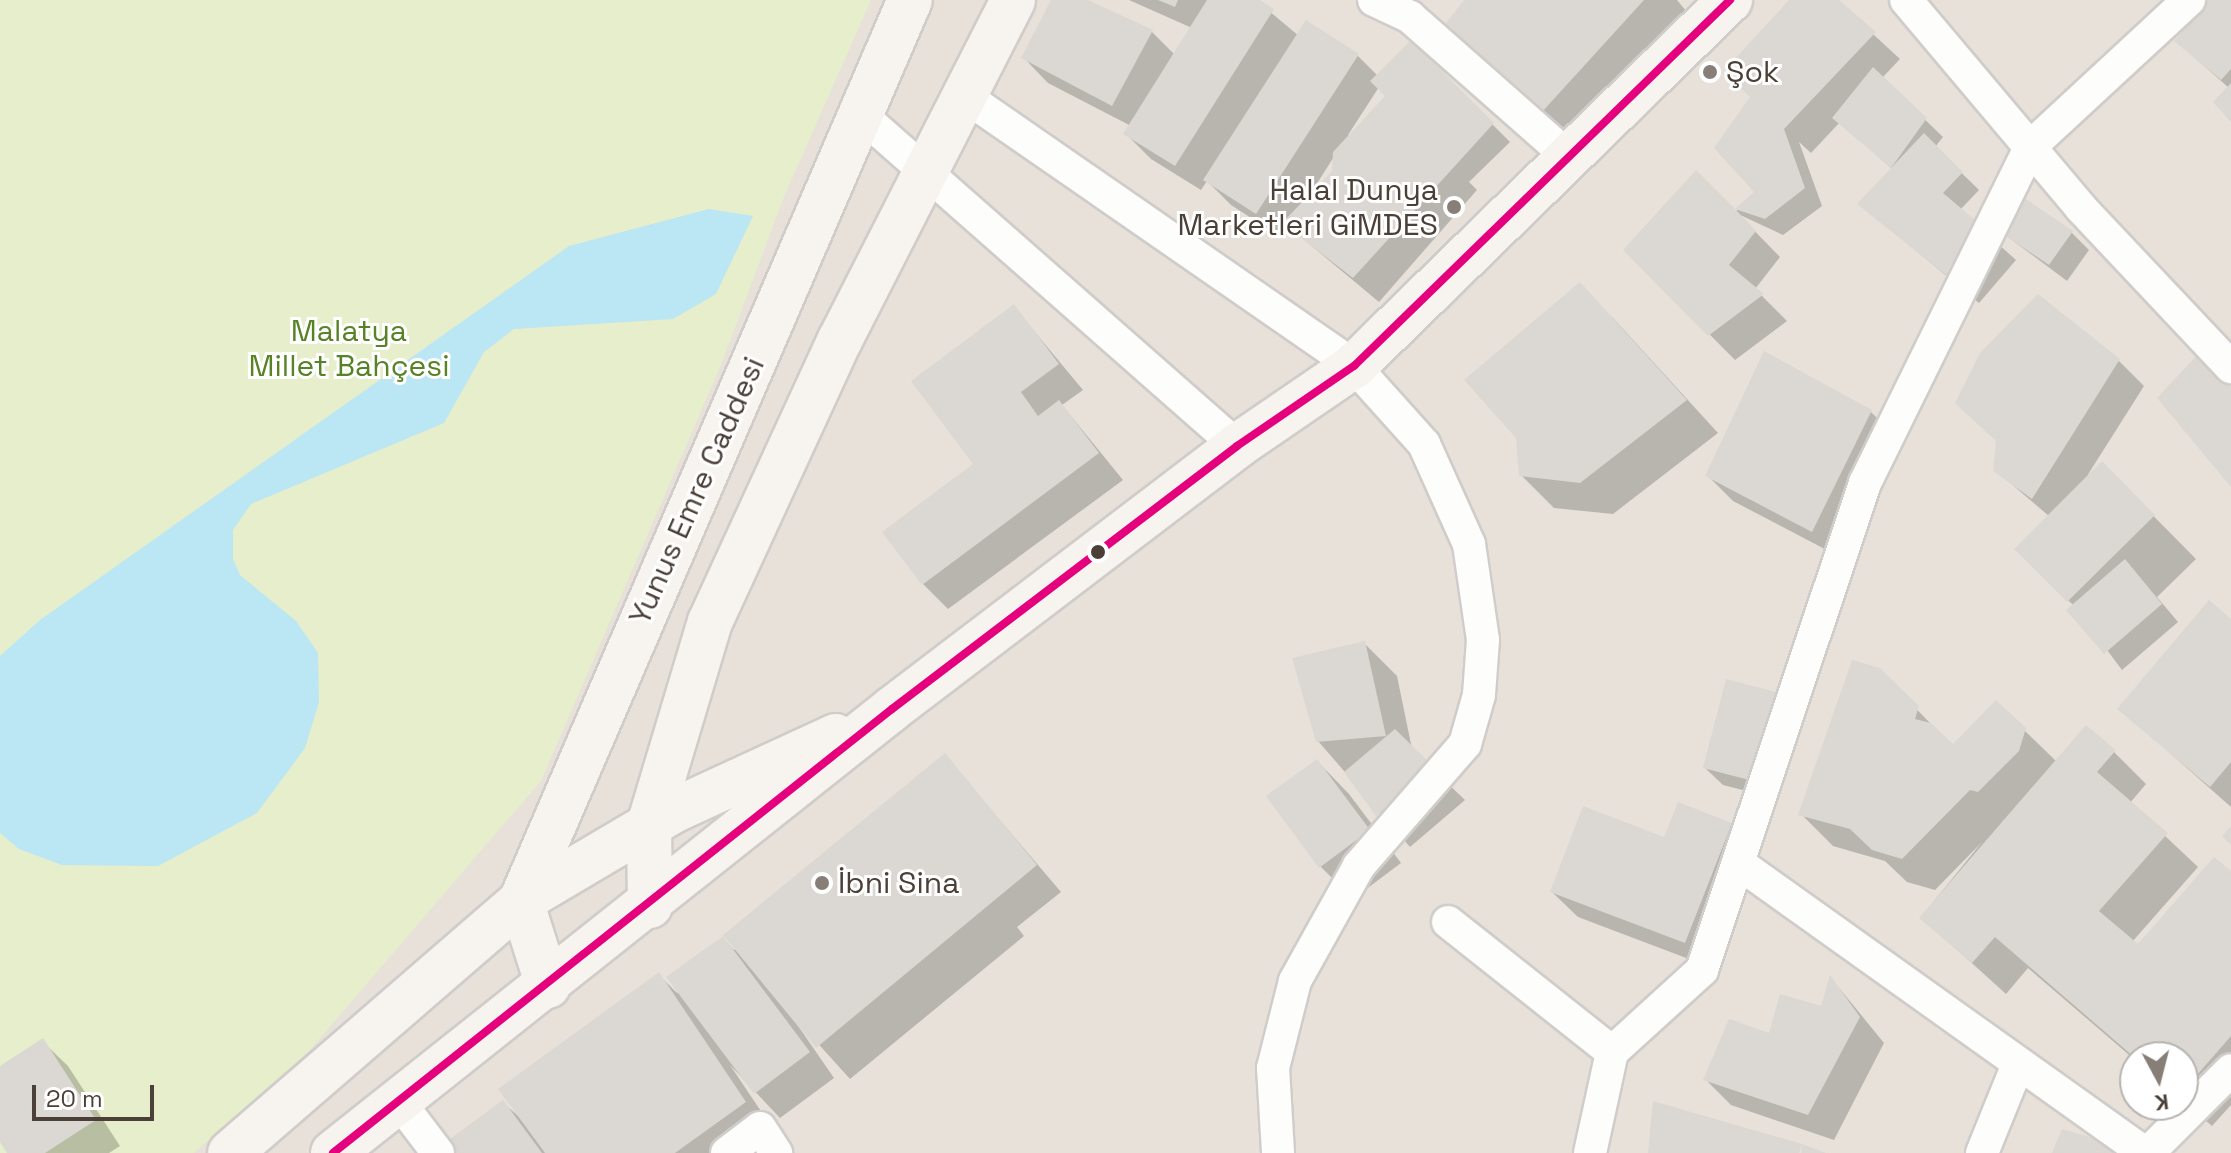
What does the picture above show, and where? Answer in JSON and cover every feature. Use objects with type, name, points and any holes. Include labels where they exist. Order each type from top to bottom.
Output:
[{"type":"main road","name":"Yunus Emre Caddesi","points":[[521,901],[910,0]]},
{"type":"main road","points":[[650,906],[649,825],[710,622],[840,340],[1013,0]]},
{"type":"main road","points":[[333,1153],[650,906],[892,709],[1237,446],[1354,366],[1730,0]]},
{"type":"main road","points":[[230,1153],[521,901],[649,825],[892,709]]},
{"type":"main road","points":[[521,901],[548,986]]},
{"type":"street","points":[[1374,0],[1410,17],[1569,157]]},
{"type":"street","points":[[1906,0],[2030,147],[2231,367]]},
{"type":"street","points":[[1590,1153],[1612,1052],[1702,970],[1741,865],[1865,483],[2030,147],[2189,0]]},
{"type":"street","points":[[966,97],[1354,366],[1424,444],[1469,544],[1483,640],[1479,695],[1465,744],[1359,866],[1295,981],[1273,1068],[1278,1153]]},
{"type":"street","points":[[861,115],[1237,446]]},
{"type":"street","points":[[1741,865],[2017,1067],[2146,1153],[2231,1070]]},
{"type":"street","points":[[1448,922],[1612,1052]]},
{"type":"street","points":[[1982,1153],[2017,1067]]},
{"type":"street","points":[[400,1103],[438,1153]]},
{"type":"street","points":[[727,1153],[760,1128],[776,1153]]},
{"type":"shaded area","points":[[0,0],[2231,0],[2231,1153],[0,1153]]},
{"type":"green space","name":"Malatya Millet Bahçesi","points":[[0,0],[871,0],[784,197],[721,365],[541,781],[310,1050],[194,1153],[0,1153]]},
{"type":"water","points":[[709,209],[753,216],[716,294],[673,319],[514,329],[484,352],[444,423],[251,504],[233,530],[233,559],[240,575],[296,621],[318,653],[319,702],[305,748],[257,813],[158,866],[62,865],[19,849],[0,833],[0,656],[40,620],[569,246]]},
{"type":"building","points":[[1051,0],[1088,0],[1153,30],[1112,106],[1021,58]]},
{"type":"building","points":[[1158,0],[1178,0],[1175,7]]},
{"type":"building","points":[[1207,0],[1260,0],[1274,9],[1175,166],[1123,134]]},
{"type":"building","points":[[1464,0],[1644,0],[1542,112],[1443,27]]},
{"type":"building","points":[[1789,0],[1839,0],[1876,32],[1784,129],[1805,188],[1765,219],[1735,209],[1754,192],[1714,148],[1750,97],[1723,72]]},
{"type":"building","points":[[2209,0],[2231,0],[2231,69],[2221,80],[2174,41]]},
{"type":"building","points":[[1306,20],[1359,54],[1256,214],[1203,180]]},
{"type":"building","points":[[1411,40],[1494,123],[1353,278],[1282,223],[1332,171],[1333,152],[1385,96],[1370,81]]},
{"type":"building","points":[[1873,67],[1927,118],[1891,168],[1832,118]]},
{"type":"building","points":[[2231,83],[2231,122],[2213,102]]},
{"type":"building","points":[[1924,133],[1963,172],[1943,193],[2000,241],[1961,287],[1857,204]]},
{"type":"building","points":[[1696,170],[1756,231],[1729,265],[1764,294],[1708,336],[1623,250]]},
{"type":"building","points":[[2017,193],[2073,231],[2049,265],[1994,228]]},
{"type":"building","points":[[1580,282],[1687,400],[1580,483],[1519,476],[1516,438],[1464,380]]},
{"type":"building","points":[[2038,294],[2120,359],[2032,499],[1993,471],[1996,441],[1955,403],[1980,353]]},
{"type":"building","points":[[1014,304],[1059,364],[1021,392],[1038,416],[1059,400],[1099,453],[922,585],[882,532],[973,464],[911,381]]},
{"type":"building","points":[[1764,351],[1872,410],[1812,532],[1705,476]]},
{"type":"building","points":[[2199,353],[2231,387],[2231,487],[2157,398]]},
{"type":"building","points":[[2102,461],[2155,515],[2067,602],[2014,549]]},
{"type":"building","points":[[2125,559],[2162,604],[2104,654],[2066,610]]},
{"type":"building","points":[[2209,600],[2231,619],[2231,762],[2210,787],[2117,709]]},
{"type":"building","points":[[1365,641],[1386,736],[1316,742],[1292,658]]},
{"type":"building","points":[[1852,660],[1880,668],[1919,706],[1915,719],[1931,723],[1953,744],[1996,700],[2026,728],[2019,751],[1978,792],[1970,790],[1902,859],[1872,850],[1850,829],[1798,815]]},
{"type":"building","points":[[1726,679],[1784,694],[1761,783],[1703,768]]},
{"type":"building","points":[[2086,725],[2116,750],[2097,772],[2168,833],[2099,911],[2138,944],[2214,857],[2231,871],[2231,1036],[2199,1073],[2199,1041],[2119,1041],[2119,1044],[1995,937],[1972,963],[1919,918]]},
{"type":"building","points":[[1395,729],[1434,767],[1376,816],[1344,772]]},
{"type":"building","points":[[945,753],[1037,865],[816,1048],[723,935]]},
{"type":"building","points":[[1317,759],[1370,830],[1319,868],[1266,796]]},
{"type":"building","points":[[1678,802],[1732,823],[1685,943],[1550,892],[1583,806],[1664,837]]},
{"type":"building","points":[[2231,826],[2231,845],[2222,836]]},
{"type":"building","points":[[723,936],[810,1052],[754,1094],[666,977]]},
{"type":"building","points":[[659,972],[746,1102],[675,1153],[545,1153],[498,1089]]},
{"type":"building","points":[[1830,975],[1860,1017],[1808,1115],[1703,1080],[1729,1019],[1769,1033],[1780,994],[1821,1006]]},
{"type":"building","points":[[43,1038],[96,1120],[45,1153],[7,1153],[0,1142],[0,1066]]},
{"type":"building","points":[[503,1100],[542,1153],[449,1153],[443,1144]]},
{"type":"building","points":[[1653,1101],[1802,1144],[1799,1153],[1648,1153]]},
{"type":"building","points":[[2062,1129],[2140,1152],[2140,1153],[2052,1153]]},
{"type":"building","points":[[1802,1144],[1826,1153],[1801,1153]]},
{"type":"transit line","points":[[333,1153],[892,709],[1237,446],[1354,366],[1730,0]]},
{"type":"place","name":"Şok","points":[[1710,72]]},
{"type":"place","name":"Halal Dunya Marketleri GiMDES","points":[[1454,207]]},
{"type":"place","name":"İbni Sina","points":[[822,883]]}]
